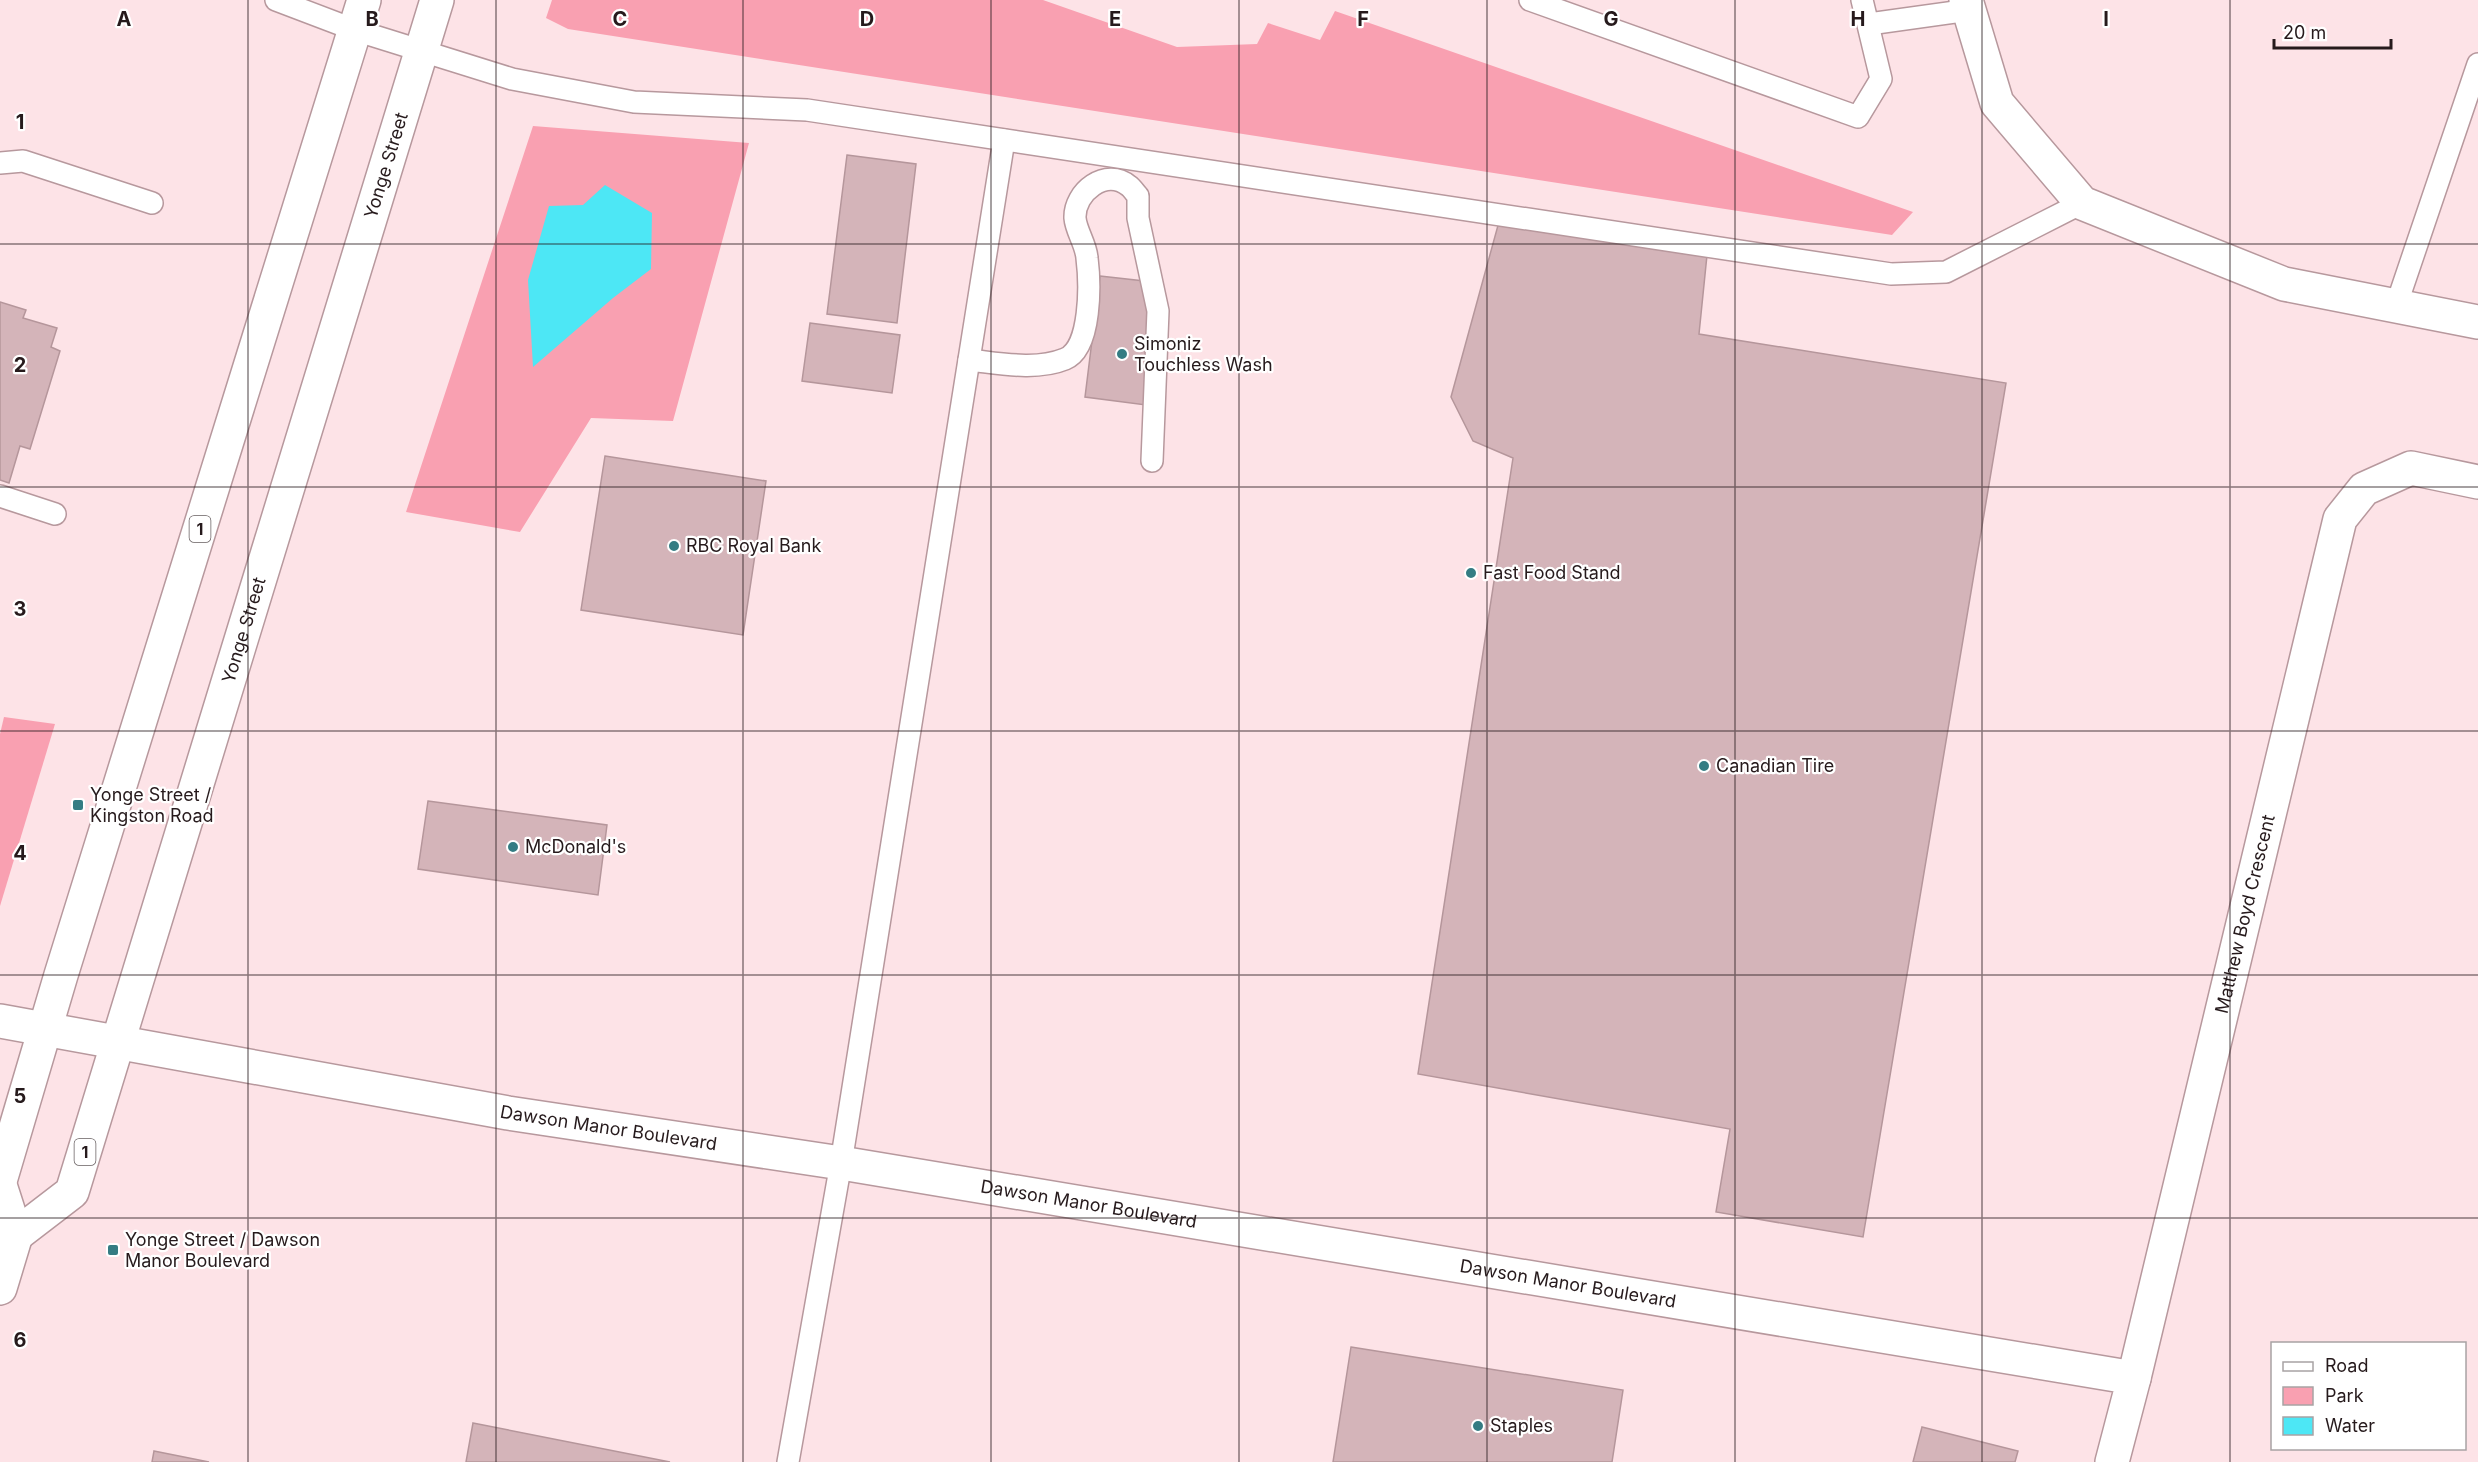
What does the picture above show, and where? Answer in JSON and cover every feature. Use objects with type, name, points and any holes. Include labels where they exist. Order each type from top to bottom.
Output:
[{"type":"street","name":"Yonge Street","points":[[16,1235],[72,1192],[423,52],[437,0]]},
{"type":"street","points":[[1968,5],[1997,103],[2082,203],[2284,284],[2478,322]]},
{"type":"street","name":"1","points":[[16,1235],[0,1183],[45,1029],[360,15]]},
{"type":"street","name":"Matthew Boyd Crescent","points":[[2112,1462],[2340,519],[2364,489],[2411,468],[2478,482]]},
{"type":"street","name":"Dawson Manor Boulevard","points":[[0,1021],[508,1113],[841,1163],[2134,1378]]},
{"type":"street","points":[[0,1288],[16,1235]]},
{"type":"lane","points":[[276,0],[360,15],[423,52],[512,79],[634,102],[807,110],[1891,274],[1946,272],[2082,203]]},
{"type":"lane","points":[[1530,0],[1858,117],[1881,79],[1862,0]]},
{"type":"lane","points":[[1869,24],[1968,5]]},
{"type":"lane","points":[[2397,306],[2478,64]]},
{"type":"lane","points":[[788,1462],[841,1163],[1004,140]]},
{"type":"lane","points":[[0,163],[23,161],[152,203]]},
{"type":"lane","points":[[969,360],[1017,364],[1049,363],[1066,359],[1077,351],[1088,313],[1089,284],[1087,254],[1075,218],[1079,202],[1086,189],[1096,182],[1111,180],[1128,184],[1138,196],[1138,219],[1158,311],[1152,461]]},
{"type":"lane","points":[[0,496],[55,513]]},
{"type":"green space","points":[[552,0],[1043,0],[1177,47],[1257,44],[1268,23],[1320,40],[1335,11],[1913,212],[1892,235],[568,29],[546,18]]},
{"type":"green space","points":[[533,126],[749,143],[673,421],[591,418],[520,532],[406,512]]},
{"type":"green space","points":[[4,717],[55,724],[0,906],[0,734]]},
{"type":"water","points":[[605,185],[652,213],[651,269],[613,298],[533,367],[528,280],[549,206],[583,205]]},
{"type":"building","points":[[847,155],[916,164],[897,323],[827,314]]},
{"type":"building","name":"Canadian Tire","points":[[1500,218],[1707,255],[1699,334],[2006,383],[1863,1237],[1716,1212],[1730,1129],[1418,1074],[1513,458],[1473,441],[1451,397]]},
{"type":"building","name":"Simoniz Touchless Wash","points":[[1100,276],[1162,283],[1146,405],[1085,397]]},
{"type":"building","points":[[0,302],[26,310],[23,318],[57,328],[51,347],[60,351],[30,449],[20,446],[9,483],[0,480]]},
{"type":"building","points":[[810,323],[900,335],[892,393],[802,381]]},
{"type":"building","name":"RBC Royal Bank","points":[[605,456],[766,481],[743,635],[581,610]]},
{"type":"building","name":"McDonald's","points":[[428,801],[607,825],[598,895],[418,869]]},
{"type":"building","name":"Staples","points":[[1351,1347],[1623,1390],[1612,1462],[1333,1462]]},
{"type":"building","points":[[473,1423],[670,1462],[466,1462]]},
{"type":"building","points":[[1922,1427],[2018,1451],[2015,1462],[1913,1462]]},
{"type":"building","points":[[154,1451],[209,1462],[152,1462]]},
{"type":"place","name":"Simoniz Touchless Wash","points":[[1122,354]]},
{"type":"place","name":"RBC Royal Bank","points":[[674,546]]},
{"type":"place","name":"Fast Food Stand","points":[[1471,573]]},
{"type":"place","name":"Canadian Tire","points":[[1704,766]]},
{"type":"place","name":"Yonge Street / Kingston Road","points":[[78,805]]},
{"type":"place","name":"McDonald's","points":[[513,847]]},
{"type":"place","name":"Yonge Street / Dawson Manor Boulevard","points":[[113,1250]]},
{"type":"place","name":"Staples","points":[[1478,1426]]}]
